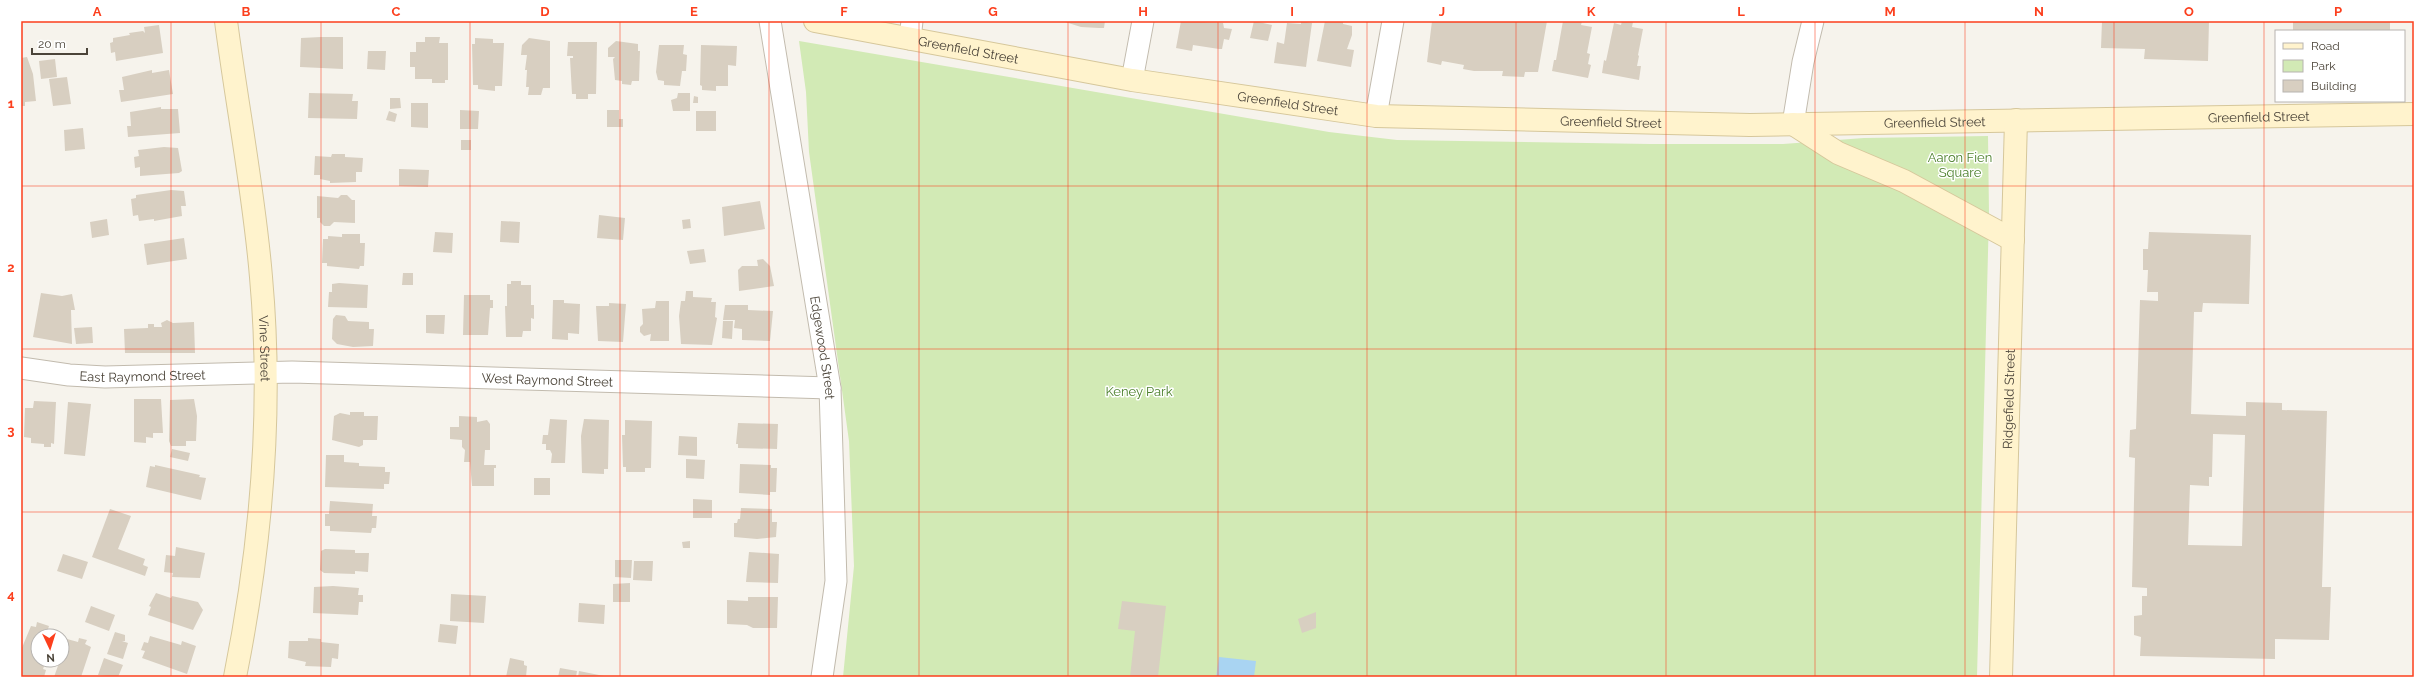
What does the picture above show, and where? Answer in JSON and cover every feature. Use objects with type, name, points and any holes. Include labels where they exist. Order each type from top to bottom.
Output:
[{"type":"street","name":"Vine Street","points":[[226,21],[261,277],[264,372],[263,438],[254,567],[235,677]]},
{"type":"street","name":"Edgewood Street","points":[[770,21],[830,388],[836,581],[822,677]]},
{"type":"street","name":"Greenfield Street","points":[[815,21],[911,30],[1132,80],[1376,116],[1793,124],[2414,114]]},
{"type":"street","points":[[1132,80],[1143,21]]},
{"type":"street","points":[[1376,116],[1393,21]]},
{"type":"street","points":[[1813,21],[1802,62],[1793,124],[1838,153],[1904,181],[2013,240]]},
{"type":"street","name":"Ridgefield Street","points":[[2001,677],[2016,120]]},
{"type":"street","name":"East Raymond Street","points":[[21,368],[69,375],[105,377],[264,372]]},
{"type":"street","name":"West Raymond Street","points":[[264,372],[830,388]]},
{"type":"green space","name":"Keney Park","points":[[799,41],[1329,132],[1397,140],[1650,144],[1783,144],[1864,138],[1988,136],[1989,214],[1977,677],[843,677],[854,566],[849,441],[809,152],[806,92]]},
{"type":"water","points":[[1219,657],[1256,661],[1254,677],[1216,677]]},
{"type":"building","points":[[1062,21],[1105,21],[1104,28],[1099,28],[1081,27]]},
{"type":"building","points":[[1181,21],[1223,23],[1224,28],[1232,29],[1229,40],[1224,39],[1222,49],[1193,45],[1192,51],[1176,48]]},
{"type":"building","points":[[1254,21],[1272,25],[1268,41],[1250,38]]},
{"type":"building","points":[[1301,21],[1312,23],[1306,67],[1274,63],[1277,42],[1284,44],[1287,23],[1301,24]]},
{"type":"building","points":[[1325,21],[1343,21],[1343,24],[1352,26],[1352,35],[1347,49],[1354,50],[1351,67],[1317,61]]},
{"type":"building","points":[[1432,21],[1547,21],[1538,72],[1525,72],[1524,77],[1502,76],[1503,71],[1474,71],[1463,69],[1464,65],[1442,61],[1441,65],[1427,62]]},
{"type":"building","points":[[1563,21],[1582,21],[1581,25],[1592,27],[1587,53],[1590,54],[1588,64],[1591,65],[1588,78],[1552,71],[1554,60],[1556,60]]},
{"type":"building","points":[[1622,21],[1633,22],[1632,27],[1643,29],[1637,66],[1641,66],[1639,80],[1602,73],[1614,23],[1621,25]]},
{"type":"building","points":[[2102,21],[2209,21],[2208,61],[2144,59],[2145,49],[2101,48]]},
{"type":"building","points":[[2293,21],[2390,21],[2390,30],[2293,30]]},
{"type":"building","points":[[159,25],[163,53],[116,61],[115,52],[111,53],[110,43],[113,42],[113,38],[130,35],[129,33],[143,31],[145,33],[144,27]]},
{"type":"building","points":[[343,37],[343,69],[300,67],[301,38]]},
{"type":"building","points":[[425,37],[440,37],[439,43],[448,43],[448,80],[445,80],[445,83],[432,83],[432,79],[415,79],[415,67],[410,67],[410,52],[416,52],[416,42],[425,42]]},
{"type":"building","points":[[475,38],[493,39],[493,43],[504,43],[502,86],[495,86],[495,91],[478,89],[478,85],[473,85],[472,44],[475,44]]},
{"type":"building","points":[[529,38],[550,41],[550,88],[543,88],[541,95],[528,95],[529,87],[526,87],[527,70],[525,70],[527,55],[521,55],[522,45]]},
{"type":"building","points":[[616,41],[638,44],[638,51],[640,51],[639,81],[632,81],[631,85],[622,84],[622,81],[615,80],[613,59],[615,57],[608,57],[608,48]]},
{"type":"building","points":[[568,42],[597,42],[596,94],[588,94],[588,99],[576,99],[576,94],[572,94],[570,58],[573,58],[573,56],[567,56]]},
{"type":"building","points":[[659,45],[684,45],[683,54],[687,55],[686,71],[682,71],[680,86],[664,85],[664,81],[658,80],[656,72]]},
{"type":"building","points":[[701,45],[737,46],[736,66],[728,65],[728,86],[716,86],[716,91],[702,90],[702,86],[700,85]]},
{"type":"building","points":[[368,51],[386,51],[385,70],[367,69]]},
{"type":"building","points":[[27,57],[33,74],[36,101],[25,102],[25,106],[21,106],[21,58]]},
{"type":"building","points":[[55,59],[57,77],[41,79],[39,61]]},
{"type":"building","points":[[152,70],[152,73],[169,70],[173,94],[121,102],[119,90],[124,90],[122,77]]},
{"type":"building","points":[[67,77],[71,104],[53,106],[49,79]]},
{"type":"building","points":[[309,93],[353,94],[352,101],[358,101],[357,119],[308,118]]},
{"type":"building","points":[[678,93],[690,93],[690,111],[673,111],[671,100],[677,98]]},
{"type":"building","points":[[694,96],[698,97],[698,103],[693,103]]},
{"type":"building","points":[[390,98],[400,98],[401,108],[390,109]]},
{"type":"building","points":[[411,103],[428,103],[428,128],[411,127]]},
{"type":"building","points":[[161,107],[161,109],[178,109],[180,133],[128,137],[127,126],[131,126],[130,112]]},
{"type":"building","points":[[460,110],[479,111],[478,129],[460,129]]},
{"type":"building","points":[[607,110],[619,110],[619,119],[623,119],[623,127],[607,127]]},
{"type":"building","points":[[389,111],[397,114],[395,122],[386,120]]},
{"type":"building","points":[[696,111],[716,111],[716,131],[696,131]]},
{"type":"building","points":[[83,128],[85,149],[65,151],[64,130]]},
{"type":"building","points":[[461,140],[471,140],[471,150],[461,150]]},
{"type":"building","points":[[164,147],[178,148],[182,171],[179,173],[140,176],[140,167],[135,168],[134,157],[139,156],[138,150]]},
{"type":"building","points":[[332,154],[345,154],[345,157],[363,158],[362,172],[356,172],[356,182],[330,183],[330,181],[320,179],[320,175],[314,175],[315,156],[331,157]]},
{"type":"building","points":[[399,169],[429,170],[428,187],[399,186]]},
{"type":"building","points":[[171,190],[184,191],[186,206],[181,206],[182,216],[154,221],[154,219],[139,221],[138,215],[133,216],[131,199],[136,198],[136,195]]},
{"type":"building","points":[[341,195],[347,195],[352,200],[355,200],[355,223],[334,222],[330,226],[324,226],[320,222],[320,218],[317,218],[317,196],[338,198]]},
{"type":"building","points":[[760,201],[765,229],[724,236],[722,207]]},
{"type":"building","points":[[599,215],[625,218],[623,240],[597,238]]},
{"type":"building","points":[[107,219],[109,235],[92,238],[90,222]]},
{"type":"building","points":[[690,219],[691,228],[683,229],[682,220]]},
{"type":"building","points":[[501,221],[520,222],[519,243],[500,242]]},
{"type":"building","points":[[435,232],[453,233],[452,253],[433,252]]},
{"type":"building","points":[[2149,232],[2251,235],[2249,304],[2203,303],[2202,312],[2194,312],[2191,414],[2246,416],[2246,402],[2282,403],[2282,410],[2327,411],[2322,587],[2331,587],[2329,640],[2275,639],[2275,659],[2140,656],[2141,637],[2134,635],[2134,616],[2142,615],[2142,596],[2147,596],[2147,588],[2132,587],[2135,458],[2129,457],[2130,430],[2136,429],[2140,300],[2158,301],[2158,292],[2147,292],[2148,270],[2143,270],[2143,249],[2148,249]],"holes":[[[2213,434],[2245,435],[2242,546],[2188,545],[2190,485],[2209,486],[2209,477],[2212,477]]]},
{"type":"building","points":[[342,234],[360,234],[360,243],[365,243],[364,266],[360,266],[359,269],[327,266],[327,263],[322,263],[323,239],[328,239],[328,236],[342,237]]},
{"type":"building","points":[[184,238],[187,259],[147,265],[144,244]]},
{"type":"building","points":[[704,249],[706,262],[690,264],[687,251]]},
{"type":"building","points":[[763,259],[770,266],[774,286],[739,291],[738,270],[742,266],[758,266],[757,260]]},
{"type":"building","points":[[403,273],[413,273],[413,285],[402,285]]},
{"type":"building","points":[[511,281],[521,281],[521,285],[531,285],[531,305],[534,305],[534,319],[531,318],[531,331],[523,331],[522,337],[506,337],[505,306],[507,306],[507,284],[511,284]]},
{"type":"building","points":[[332,284],[368,285],[367,308],[328,307],[329,292],[332,292]]},
{"type":"building","points":[[686,291],[693,291],[693,297],[712,298],[711,302],[716,302],[715,317],[717,318],[712,345],[681,344],[679,316],[681,301],[685,301]]},
{"type":"building","points":[[41,293],[62,296],[72,294],[75,310],[71,310],[72,344],[33,337]]},
{"type":"building","points":[[464,295],[490,295],[490,300],[493,300],[493,308],[490,308],[488,335],[463,335]]},
{"type":"building","points":[[553,300],[564,300],[564,303],[580,304],[579,334],[568,333],[568,340],[552,339]]},
{"type":"building","points":[[656,301],[669,301],[669,341],[650,341],[651,334],[644,336],[640,332],[640,327],[643,324],[642,309],[655,308]]},
{"type":"building","points":[[609,303],[626,304],[623,342],[598,341],[596,306],[609,306]]},
{"type":"building","points":[[725,305],[748,305],[748,310],[773,311],[770,341],[742,340],[742,329],[734,328],[735,320],[723,320]]},
{"type":"building","points":[[336,315],[345,316],[348,321],[369,322],[369,329],[374,329],[373,346],[353,347],[337,344],[332,339],[333,319]]},
{"type":"building","points":[[426,315],[445,315],[444,334],[426,333]]},
{"type":"building","points":[[167,320],[173,323],[194,322],[195,353],[125,353],[124,329],[148,328],[148,324],[154,324],[154,327],[162,327],[161,323]]},
{"type":"building","points":[[723,321],[733,321],[732,339],[722,338]]},
{"type":"building","points":[[92,327],[93,343],[76,344],[74,328]]},
{"type":"building","points":[[134,399],[161,399],[163,433],[153,433],[153,438],[146,437],[146,443],[134,442]]},
{"type":"building","points":[[194,399],[197,416],[196,441],[186,441],[186,446],[171,446],[169,441],[170,400]]},
{"type":"building","points":[[34,401],[56,402],[54,444],[51,443],[51,447],[44,447],[44,444],[31,443],[31,438],[24,437],[25,408],[33,408]]},
{"type":"building","points":[[68,402],[91,404],[85,456],[64,454]]},
{"type":"building","points":[[350,412],[364,412],[364,416],[378,416],[377,440],[363,440],[363,445],[359,447],[332,440],[334,416],[340,413],[350,415]]},
{"type":"building","points":[[459,416],[477,417],[477,422],[487,420],[490,424],[490,450],[485,450],[484,465],[496,465],[496,468],[494,468],[494,486],[472,486],[470,462],[464,462],[465,450],[462,447],[462,440],[450,439],[450,427],[459,427]]},
{"type":"building","points":[[550,419],[567,420],[565,463],[551,463],[552,454],[550,450],[546,450],[546,444],[542,444],[543,435],[548,435]]},
{"type":"building","points":[[584,419],[609,420],[608,469],[604,469],[604,474],[582,473],[581,436]]},
{"type":"building","points":[[625,420],[652,421],[651,468],[645,468],[645,472],[626,472],[626,467],[623,467],[622,435],[625,435]]},
{"type":"building","points":[[738,423],[778,424],[777,449],[738,448],[738,444],[736,444]]},
{"type":"building","points":[[679,436],[697,437],[697,456],[678,455]]},
{"type":"building","points":[[172,449],[190,453],[188,461],[170,457]]},
{"type":"building","points":[[326,455],[344,455],[344,462],[359,463],[359,466],[385,467],[385,472],[390,472],[389,484],[384,484],[384,489],[325,487]]},
{"type":"building","points":[[686,459],[705,460],[704,479],[686,478]]},
{"type":"building","points":[[740,464],[771,465],[771,468],[777,468],[776,492],[770,492],[770,495],[739,493]]},
{"type":"building","points":[[155,465],[200,475],[199,477],[206,478],[201,500],[146,487],[150,466],[155,467]]},
{"type":"building","points":[[534,478],[550,478],[550,495],[534,495]]},
{"type":"building","points":[[693,499],[712,500],[712,518],[693,518]]},
{"type":"building","points":[[330,501],[373,504],[372,516],[377,516],[376,528],[372,528],[371,533],[330,531],[330,526],[325,526],[325,514],[329,514]]},
{"type":"building","points":[[741,508],[772,509],[772,522],[777,522],[776,537],[757,539],[734,537],[734,523],[737,523],[738,519],[740,519]]},
{"type":"building","points":[[110,509],[131,516],[118,549],[145,559],[143,565],[148,567],[145,576],[92,557]]},
{"type":"building","points":[[690,541],[690,548],[683,548],[682,542]]},
{"type":"building","points":[[176,547],[205,553],[200,578],[172,577],[173,573],[164,572],[166,555],[175,556]]},
{"type":"building","points":[[325,549],[355,550],[355,553],[369,553],[368,572],[355,571],[355,574],[324,573],[320,570],[321,551]]},
{"type":"building","points":[[749,552],[779,554],[778,583],[746,582]]},
{"type":"building","points":[[63,554],[88,562],[82,579],[57,571]]},
{"type":"building","points":[[615,560],[632,560],[631,578],[615,577]]},
{"type":"building","points":[[634,561],[653,561],[652,581],[633,580]]},
{"type":"building","points":[[630,583],[630,602],[613,602],[613,584]]},
{"type":"building","points":[[333,586],[359,588],[358,595],[363,595],[363,602],[359,602],[358,615],[313,613],[314,587]]},
{"type":"building","points":[[156,593],[171,598],[172,596],[198,602],[203,610],[193,630],[148,615],[151,607],[149,606]]},
{"type":"building","points":[[451,594],[486,596],[484,623],[450,621]]},
{"type":"building","points":[[748,597],[778,597],[777,628],[753,628],[747,625],[727,624],[727,600],[748,601]]},
{"type":"building","points":[[1122,601],[1166,606],[1158,677],[1130,677],[1135,631],[1118,629]]},
{"type":"building","points":[[579,603],[605,605],[604,624],[578,622]]},
{"type":"building","points":[[91,606],[115,615],[109,631],[85,622]]},
{"type":"building","points":[[1316,612],[1316,628],[1302,633],[1298,619]]},
{"type":"building","points":[[37,622],[49,626],[48,628],[30,628],[31,626],[36,627]]},
{"type":"building","points":[[440,624],[458,626],[456,644],[438,642]]},
{"type":"building","points":[[30,628],[30,668],[43,668],[46,670],[44,677],[26,677],[21,675],[21,650]]},
{"type":"building","points":[[115,632],[125,635],[125,641],[122,641],[128,643],[123,659],[107,654]]},
{"type":"building","points":[[150,636],[181,645],[182,641],[196,646],[187,674],[142,658],[145,651],[141,650],[144,642],[148,643]]},
{"type":"building","points":[[79,638],[87,640],[85,644],[91,647],[81,677],[54,677],[57,668],[70,668],[70,640],[78,642]]},
{"type":"building","points":[[308,638],[321,639],[321,642],[339,644],[338,659],[332,658],[331,667],[305,666],[306,662],[288,658],[289,641],[308,641]]},
{"type":"building","points":[[104,658],[123,665],[118,677],[98,675]]},
{"type":"building","points":[[510,658],[524,661],[524,665],[527,666],[526,677],[506,677]]},
{"type":"building","points":[[560,668],[577,671],[576,677],[558,677]]},
{"type":"building","points":[[579,671],[604,676],[604,677],[578,677]]},
{"type":"park label","name":"Aaron Fien Square","points":[[1960,164]]}]
